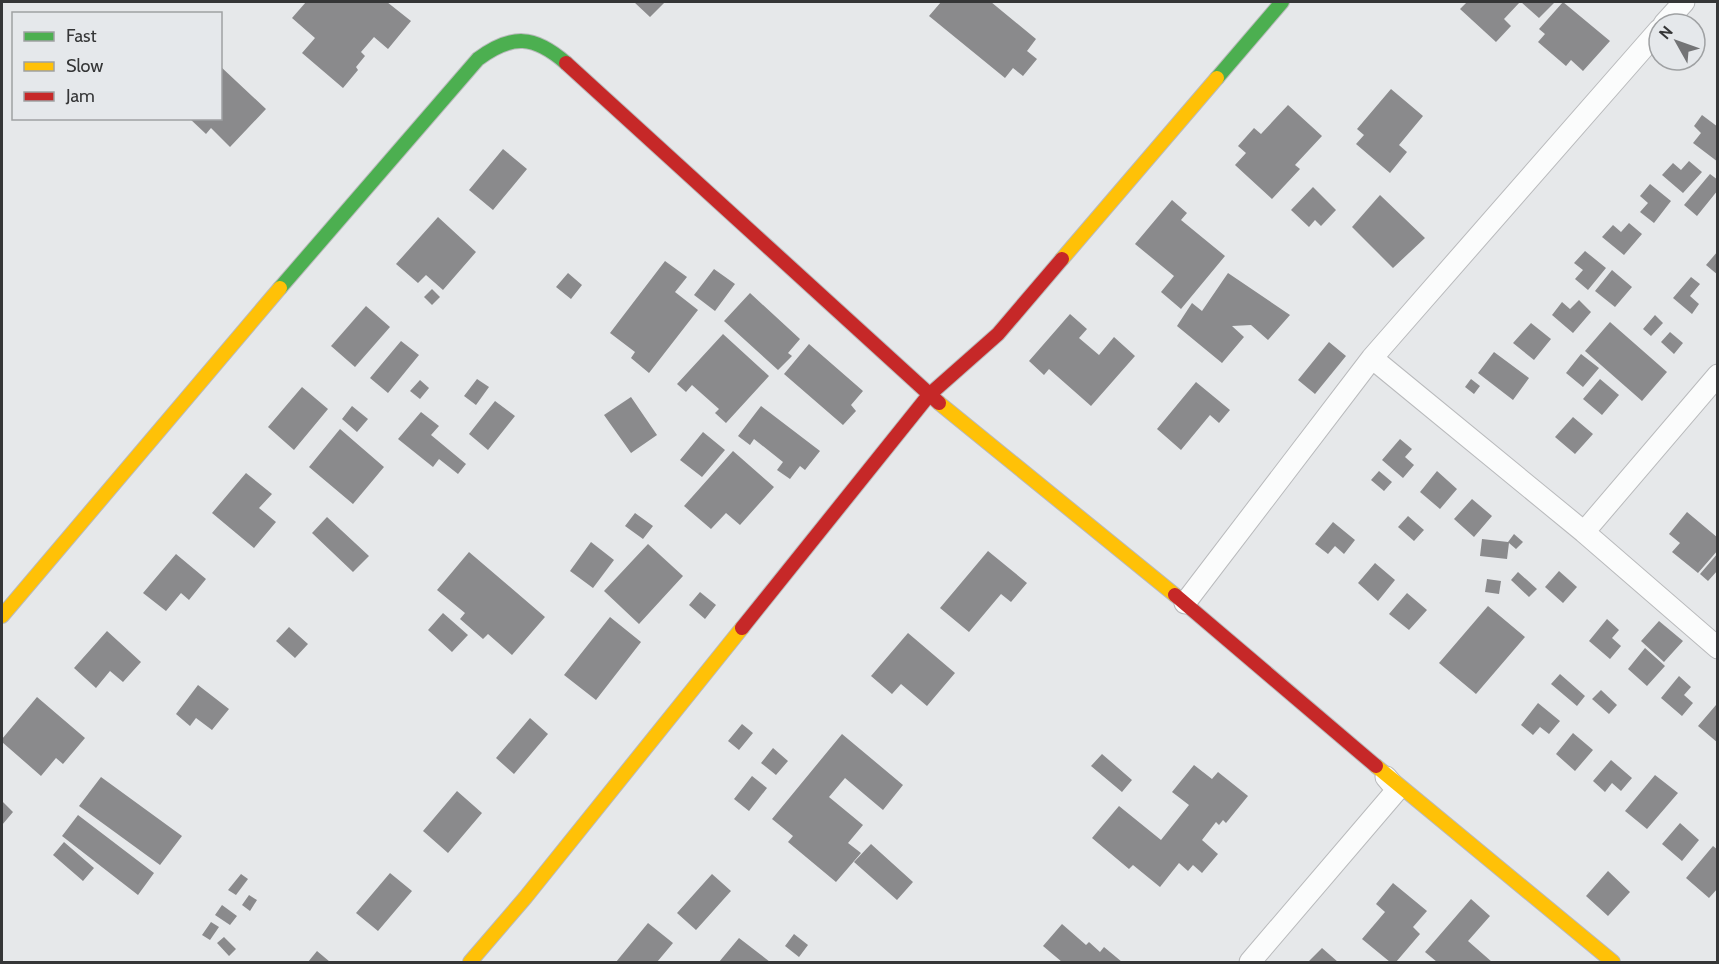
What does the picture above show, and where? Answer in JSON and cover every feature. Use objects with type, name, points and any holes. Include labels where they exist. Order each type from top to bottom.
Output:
[{"type":"street","points":[[470,963],[525,898],[929,395],[998,334],[1282,2]]},
{"type":"street","points":[[2,616],[427,115],[480,57],[496,44],[516,39],[543,46],[583,78],[929,395],[1185,603],[1613,963]]},
{"type":"street","points":[[1185,603],[1372,358],[1647,44]]},
{"type":"street","points":[[1372,358],[1584,532],[1718,648]]},
{"type":"street","points":[[1584,532],[1718,375]]},
{"type":"street","points":[[1250,963],[1397,790],[1382,771]]},
{"type":"building","points":[[306,2],[387,2],[411,21],[388,49],[374,37],[361,52],[365,56],[356,67],[358,70],[343,88],[302,53],[315,38],[292,18]]},
{"type":"building","points":[[634,2],[665,2],[650,17]]},
{"type":"building","points":[[941,2],[991,2],[1036,39],[1027,51],[1037,59],[1023,76],[1013,68],[1005,78],[929,16]]},
{"type":"building","points":[[1467,2],[1520,2],[1504,19],[1511,26],[1496,42],[1460,9]]},
{"type":"building","points":[[1521,2],[1555,2],[1539,18]]},
{"type":"building","points":[[1563,2],[1610,41],[1583,71],[1571,60],[1566,66],[1538,42],[1545,34],[1539,29]]},
{"type":"building","points":[[222,68],[266,109],[230,147],[211,128],[206,134],[191,120],[222,120]]},
{"type":"building","points":[[1391,89],[1423,116],[1399,145],[1407,152],[1390,173],[1356,144],[1364,135],[1357,129]]},
{"type":"building","points":[[1288,105],[1322,136],[1295,165],[1300,169],[1272,199],[1235,165],[1246,153],[1238,146],[1254,128],[1261,134]]},
{"type":"building","points":[[1702,115],[1718,127],[1718,162],[1693,143],[1701,133],[1694,126]]},
{"type":"building","points":[[503,149],[527,169],[493,210],[469,190]]},
{"type":"building","points":[[1689,161],[1702,172],[1683,193],[1662,175],[1673,163],[1681,170]]},
{"type":"building","points":[[1710,174],[1718,180],[1718,190],[1697,216],[1684,205]]},
{"type":"building","points":[[1650,184],[1671,201],[1654,223],[1640,212],[1648,203],[1640,196]]},
{"type":"building","points":[[1313,187],[1336,210],[1321,226],[1315,220],[1309,227],[1291,210]]},
{"type":"building","points":[[1380,195],[1425,238],[1393,268],[1352,227]]},
{"type":"building","points":[[1172,200],[1187,213],[1181,220],[1225,256],[1181,309],[1161,292],[1174,276],[1135,244]]},
{"type":"building","points":[[438,217],[476,252],[443,290],[426,275],[418,283],[396,264]]},
{"type":"building","points":[[1629,223],[1642,234],[1624,255],[1602,237],[1613,225],[1621,232]]},
{"type":"building","points":[[1585,251],[1606,268],[1588,290],[1575,279],[1583,270],[1574,263]]},
{"type":"building","points":[[1718,251],[1718,275],[1706,265]]},
{"type":"building","points":[[665,261],[687,277],[675,292],[698,310],[649,373],[631,358],[635,352],[610,333]]},
{"type":"building","points":[[714,269],[735,284],[715,311],[694,295]]},
{"type":"building","points":[[1612,270],[1632,287],[1615,307],[1595,291]]},
{"type":"building","points":[[568,273],[582,285],[571,299],[556,287]]},
{"type":"building","points":[[1228,273],[1290,315],[1268,340],[1251,325],[1232,326],[1244,337],[1222,363],[1177,326],[1192,303],[1202,311]]},
{"type":"building","points":[[1691,277],[1700,284],[1690,296],[1699,304],[1692,314],[1673,298]]},
{"type":"building","points":[[432,289],[440,297],[432,305],[424,297]]},
{"type":"building","points":[[750,293],[800,339],[788,353],[792,356],[778,370],[724,321]]},
{"type":"building","points":[[1579,300],[1591,312],[1573,333],[1552,315],[1562,302],[1570,309]]},
{"type":"building","points":[[366,306],[390,327],[355,367],[331,346]]},
{"type":"building","points":[[1070,314],[1087,329],[1079,338],[1099,355],[1114,337],[1135,356],[1091,406],[1049,369],[1044,375],[1029,361]]},
{"type":"building","points":[[1655,315],[1663,323],[1651,336],[1643,329]]},
{"type":"building","points":[[1610,322],[1667,372],[1642,401],[1585,351]]},
{"type":"building","points":[[1531,323],[1551,339],[1534,360],[1513,343]]},
{"type":"building","points":[[1670,332],[1683,343],[1674,354],[1661,342]]},
{"type":"building","points":[[723,334],[769,376],[726,423],[715,413],[719,409],[692,385],[686,392],[677,384]]},
{"type":"building","points":[[401,341],[419,355],[388,393],[370,378]]},
{"type":"building","points":[[1329,342],[1346,356],[1315,394],[1298,380]]},
{"type":"building","points":[[809,344],[863,391],[851,405],[856,411],[843,425],[784,374]]},
{"type":"building","points":[[1494,352],[1529,378],[1513,400],[1478,373]]},
{"type":"building","points":[[1581,354],[1599,368],[1583,387],[1566,373]]},
{"type":"building","points":[[477,379],[489,387],[476,405],[464,396]]},
{"type":"building","points":[[1471,379],[1480,386],[1474,394],[1465,387]]},
{"type":"building","points":[[1600,379],[1619,395],[1602,415],[1583,399]]},
{"type":"building","points":[[420,380],[429,388],[420,399],[410,391]]},
{"type":"building","points":[[1196,382],[1230,410],[1219,423],[1210,415],[1181,450],[1157,429]]},
{"type":"building","points":[[302,387],[328,409],[294,450],[268,427]]},
{"type":"building","points":[[631,397],[657,435],[631,453],[604,415]]},
{"type":"building","points":[[495,401],[515,416],[488,450],[469,434]]},
{"type":"building","points":[[352,406],[368,419],[357,432],[342,419]]},
{"type":"building","points":[[761,406],[820,451],[805,470],[800,466],[790,479],[777,470],[783,462],[754,439],[750,445],[738,436]]},
{"type":"building","points":[[421,412],[439,426],[431,435],[466,464],[458,474],[439,459],[433,467],[398,439]]},
{"type":"building","points":[[1573,417],[1593,434],[1575,454],[1555,437]]},
{"type":"building","points":[[340,429],[384,467],[353,504],[309,467]]},
{"type":"building","points":[[703,432],[725,450],[702,477],[680,460]]},
{"type":"building","points":[[1400,439],[1412,449],[1405,457],[1414,465],[1403,478],[1382,460]]},
{"type":"building","points":[[733,451],[774,487],[740,525],[726,513],[711,529],[684,506]]},
{"type":"building","points":[[1379,471],[1392,482],[1384,491],[1371,480]]},
{"type":"building","points":[[1437,471],[1457,489],[1440,509],[1420,492]]},
{"type":"building","points":[[246,473],[272,494],[259,508],[276,522],[254,548],[212,513]]},
{"type":"building","points":[[1472,499],[1492,516],[1474,537],[1454,519]]},
{"type":"building","points":[[1687,512],[1718,538],[1718,550],[1698,573],[1672,552],[1680,543],[1669,534]]},
{"type":"building","points":[[635,513],[653,526],[643,539],[625,526]]},
{"type":"building","points":[[1408,516],[1424,530],[1414,541],[1398,527]]},
{"type":"building","points":[[327,517],[369,556],[353,572],[312,533]]},
{"type":"building","points":[[1333,522],[1355,540],[1344,554],[1335,546],[1328,554],[1315,544]]},
{"type":"building","points":[[1514,534],[1523,542],[1516,549],[1509,543],[1507,559],[1480,556],[1482,539],[1508,542]]},
{"type":"building","points":[[591,542],[614,560],[593,588],[570,571]]},
{"type":"building","points":[[648,544],[683,576],[639,624],[604,591]]},
{"type":"building","points":[[988,551],[1027,583],[1011,602],[1001,594],[969,632],[940,608]]},
{"type":"building","points":[[469,552],[545,617],[512,655],[488,634],[483,639],[460,619],[465,613],[437,590]]},
{"type":"building","points":[[1718,553],[1718,570],[1708,581],[1700,574]]},
{"type":"building","points":[[176,554],[206,579],[189,600],[181,593],[166,611],[143,593]]},
{"type":"building","points":[[1375,563],[1395,580],[1378,601],[1358,583]]},
{"type":"building","points":[[1559,571],[1577,587],[1563,603],[1545,587]]},
{"type":"building","points":[[1518,572],[1537,589],[1529,597],[1511,580]]},
{"type":"building","points":[[1487,579],[1501,581],[1499,594],[1485,592]]},
{"type":"building","points":[[700,592],[716,605],[705,619],[689,605]]},
{"type":"building","points":[[1407,593],[1427,610],[1409,630],[1389,614]]},
{"type":"building","points":[[1488,606],[1525,637],[1476,694],[1439,663]]},
{"type":"building","points":[[443,613],[468,635],[452,652],[428,630]]},
{"type":"building","points":[[610,617],[641,642],[596,700],[564,675]]},
{"type":"building","points":[[1607,619],[1619,630],[1612,638],[1621,646],[1610,659],[1589,641]]},
{"type":"building","points":[[1659,621],[1683,641],[1664,662],[1641,641]]},
{"type":"building","points":[[289,627],[308,644],[295,658],[276,641]]},
{"type":"building","points":[[107,631],[141,662],[123,682],[110,671],[96,688],[74,668]]},
{"type":"building","points":[[908,633],[955,673],[927,706],[901,684],[892,694],[871,676]]},
{"type":"building","points":[[1645,648],[1665,666],[1647,686],[1628,669]]},
{"type":"building","points":[[1560,674],[1585,696],[1577,706],[1551,684]]},
{"type":"building","points":[[1679,676],[1691,687],[1684,695],[1693,703],[1682,716],[1661,698]]},
{"type":"building","points":[[198,685],[229,709],[212,730],[196,718],[190,726],[176,714]]},
{"type":"building","points":[[1601,690],[1617,705],[1609,714],[1592,699]]},
{"type":"building","points":[[37,697],[85,738],[63,764],[56,758],[41,776],[2,742],[2,739]]},
{"type":"building","points":[[1538,703],[1560,721],[1549,734],[1540,727],[1533,735],[1521,725]]},
{"type":"building","points":[[1716,705],[1718,706],[1718,743],[1698,726]]},
{"type":"building","points":[[530,718],[548,734],[514,774],[496,758]]},
{"type":"building","points":[[742,724],[753,733],[739,750],[728,741]]},
{"type":"building","points":[[1573,733],[1593,750],[1575,771],[1556,754]]},
{"type":"building","points":[[842,734],[903,785],[883,810],[845,778],[829,797],[863,825],[848,843],[861,853],[836,882],[788,842],[793,836],[772,819]]},
{"type":"building","points":[[773,748],[788,761],[776,775],[761,763]]},
{"type":"building","points":[[1102,754],[1132,780],[1122,792],[1091,766]]},
{"type":"building","points":[[1611,760],[1632,778],[1621,791],[1612,783],[1605,792],[1593,781]]},
{"type":"building","points":[[1194,765],[1212,779],[1218,772],[1248,796],[1226,823],[1223,820],[1219,825],[1216,822],[1202,840],[1218,854],[1202,873],[1193,865],[1188,871],[1179,863],[1160,887],[1133,865],[1129,869],[1092,838],[1119,806],[1161,840],[1189,805],[1172,792]]},
{"type":"building","points":[[1655,775],[1678,793],[1647,829],[1625,811]]},
{"type":"building","points":[[752,776],[767,788],[749,811],[734,799]]},
{"type":"building","points":[[101,777],[182,836],[160,865],[79,806]]},
{"type":"building","points":[[457,791],[482,813],[448,853],[423,831]]},
{"type":"building","points":[[2,801],[13,812],[2,825]]},
{"type":"building","points":[[78,815],[154,873],[138,895],[62,836]]},
{"type":"building","points":[[1680,823],[1699,840],[1682,861],[1662,844]]},
{"type":"building","points":[[64,842],[94,868],[83,881],[53,855]]},
{"type":"building","points":[[871,844],[913,882],[897,900],[854,862]]},
{"type":"building","points":[[1713,846],[1718,850],[1718,888],[1709,898],[1686,878]]},
{"type":"building","points":[[1608,871],[1630,892],[1608,916],[1586,896]]},
{"type":"building","points":[[390,873],[412,891],[378,931],[356,913]]},
{"type":"building","points":[[241,874],[248,879],[236,895],[228,890]]},
{"type":"building","points":[[712,874],[731,891],[696,930],[677,913]]},
{"type":"building","points":[[1393,883],[1427,911],[1413,927],[1420,934],[1396,962],[1390,962],[1362,939],[1385,912],[1376,904]]},
{"type":"building","points":[[249,895],[257,900],[250,911],[242,905]]},
{"type":"building","points":[[1471,899],[1490,916],[1468,941],[1492,962],[1437,962],[1425,952]]},
{"type":"building","points":[[222,905],[237,916],[230,925],[215,915]]},
{"type":"building","points":[[211,922],[219,927],[210,940],[202,935]]},
{"type":"building","points":[[648,923],[673,943],[657,962],[616,962]]},
{"type":"building","points":[[1062,924],[1086,945],[1089,942],[1100,952],[1104,947],[1122,962],[1062,962],[1043,946]]},
{"type":"building","points":[[794,934],[808,945],[799,957],[785,946]]},
{"type":"building","points":[[224,937],[236,949],[229,956],[217,943]]},
{"type":"building","points":[[739,938],[770,962],[719,962]]},
{"type":"building","points":[[1322,948],[1338,962],[1308,962]]},
{"type":"building","points":[[317,951],[330,962],[308,962]]},
{"type":"traffic: fast","points":[[1217,78],[1282,2]]},
{"type":"traffic: fast","points":[[280,288],[478,59],[502,45],[523,41],[544,47],[566,63]]},
{"type":"traffic: slow","points":[[1062,259],[1217,78]]},
{"type":"traffic: slow","points":[[2,616],[280,288]]},
{"type":"traffic: slow","points":[[939,403],[1175,595]]},
{"type":"traffic: slow","points":[[470,962],[525,898],[742,628]]},
{"type":"traffic: slow","points":[[1376,766],[1613,962]]},
{"type":"traffic: jam","points":[[566,63],[939,403]]},
{"type":"traffic: jam","points":[[742,628],[929,395],[998,334],[1062,259]]},
{"type":"traffic: jam","points":[[1175,595],[1376,766]]}]
